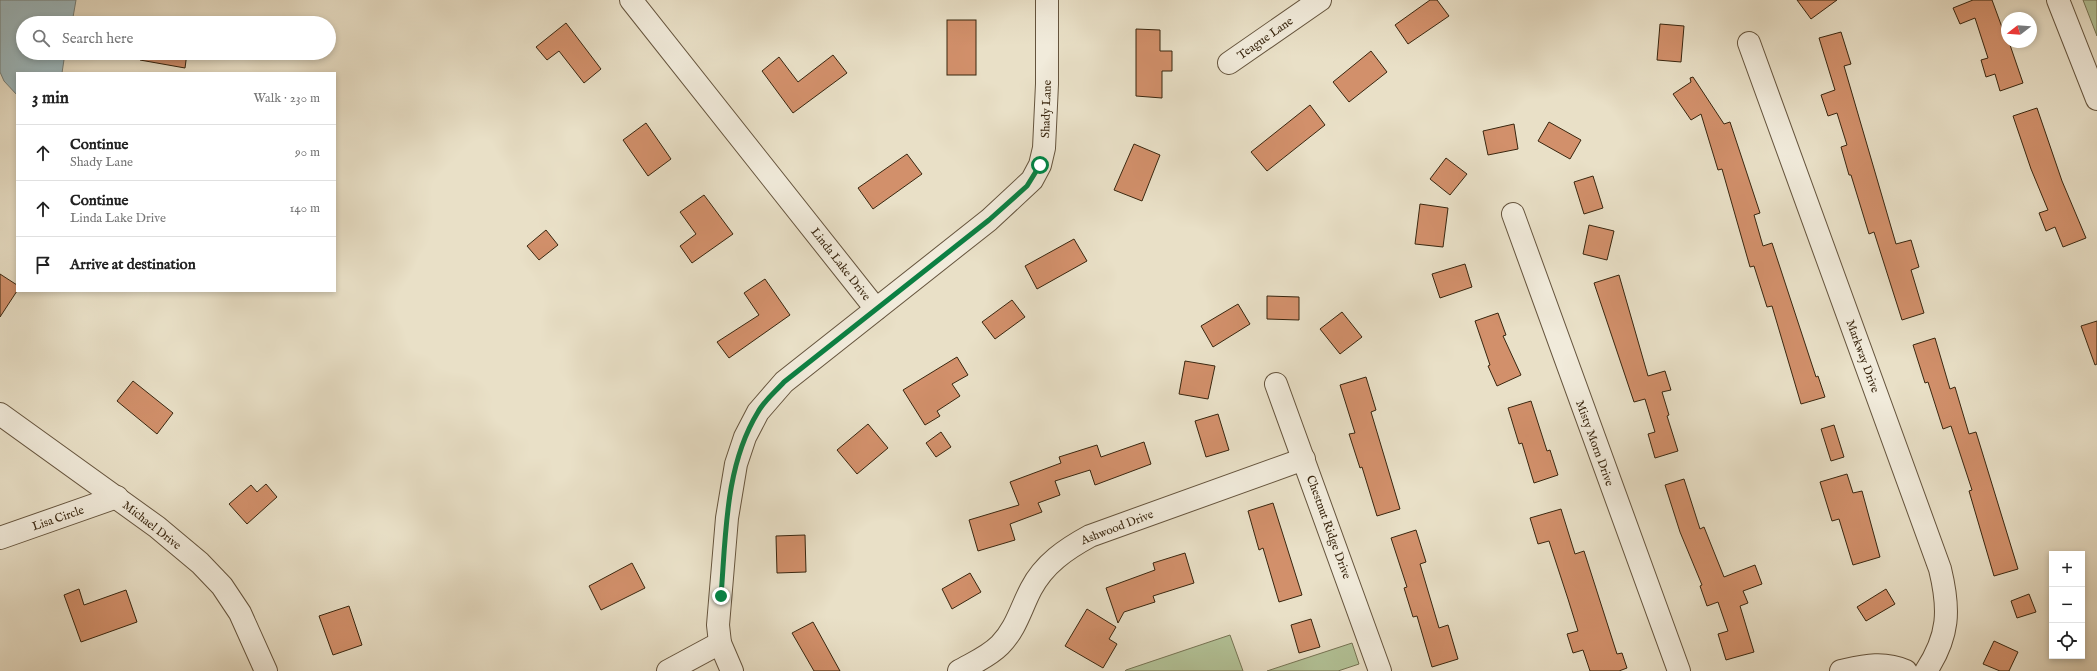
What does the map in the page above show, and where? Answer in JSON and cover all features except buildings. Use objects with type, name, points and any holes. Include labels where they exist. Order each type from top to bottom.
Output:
[{"type":"street","name":"Linda Lake Drive","points":[[631,0],[876,309],[784,382],[763,404],[745,437],[736,464],[727,518],[718,625],[720,643],[732,671]]},
{"type":"street","name":"Shady Lane","points":[[876,309],[989,220],[1032,180],[1040,165],[1044,148],[1047,84],[1047,0]]},
{"type":"street","name":"Teague Lane","points":[[1229,63],[1320,0]]},
{"type":"street","points":[[2058,0],[2097,99]]},
{"type":"street","name":"Markway Drive","points":[[1750,43],[1940,569],[1946,608],[1945,630],[1940,648],[1926,671]]},
{"type":"street","name":"Misty Morn Drive","points":[[1513,214],[1679,671]]},
{"type":"street","name":"Chestnut Ridge Drive","points":[[1276,384],[1380,671]]},
{"type":"street","name":"Michael Drive","points":[[0,414],[117,497],[184,550],[222,586],[240,613],[266,671]]},
{"type":"street","name":"Ashwood Drive","points":[[958,671],[980,661],[1002,644],[1015,626],[1035,582],[1050,563],[1069,547],[1090,536],[1304,459]]},
{"type":"street","name":"Lisa Circle","points":[[0,538],[117,497]]},
{"type":"street","points":[[668,671],[720,643]]},
{"type":"street","points":[[1841,671],[1878,664],[1906,671]]},
{"type":"green space","points":[[2083,0],[2097,0],[2097,36]]},
{"type":"green space","points":[[1230,635],[1243,671],[1125,671],[1126,670]]},
{"type":"green space","points":[[1352,643],[1359,664],[1338,671],[1267,671]]},
{"type":"water","points":[[0,0],[76,0],[73,16],[16,16],[16,60],[64,60],[62,72],[16,72],[16,94],[4,81],[0,72]]},
{"type":"route","points":[[721,596],[727,518],[736,464],[745,437],[763,404],[784,382],[989,220],[1027,186],[1040,165]]}]
